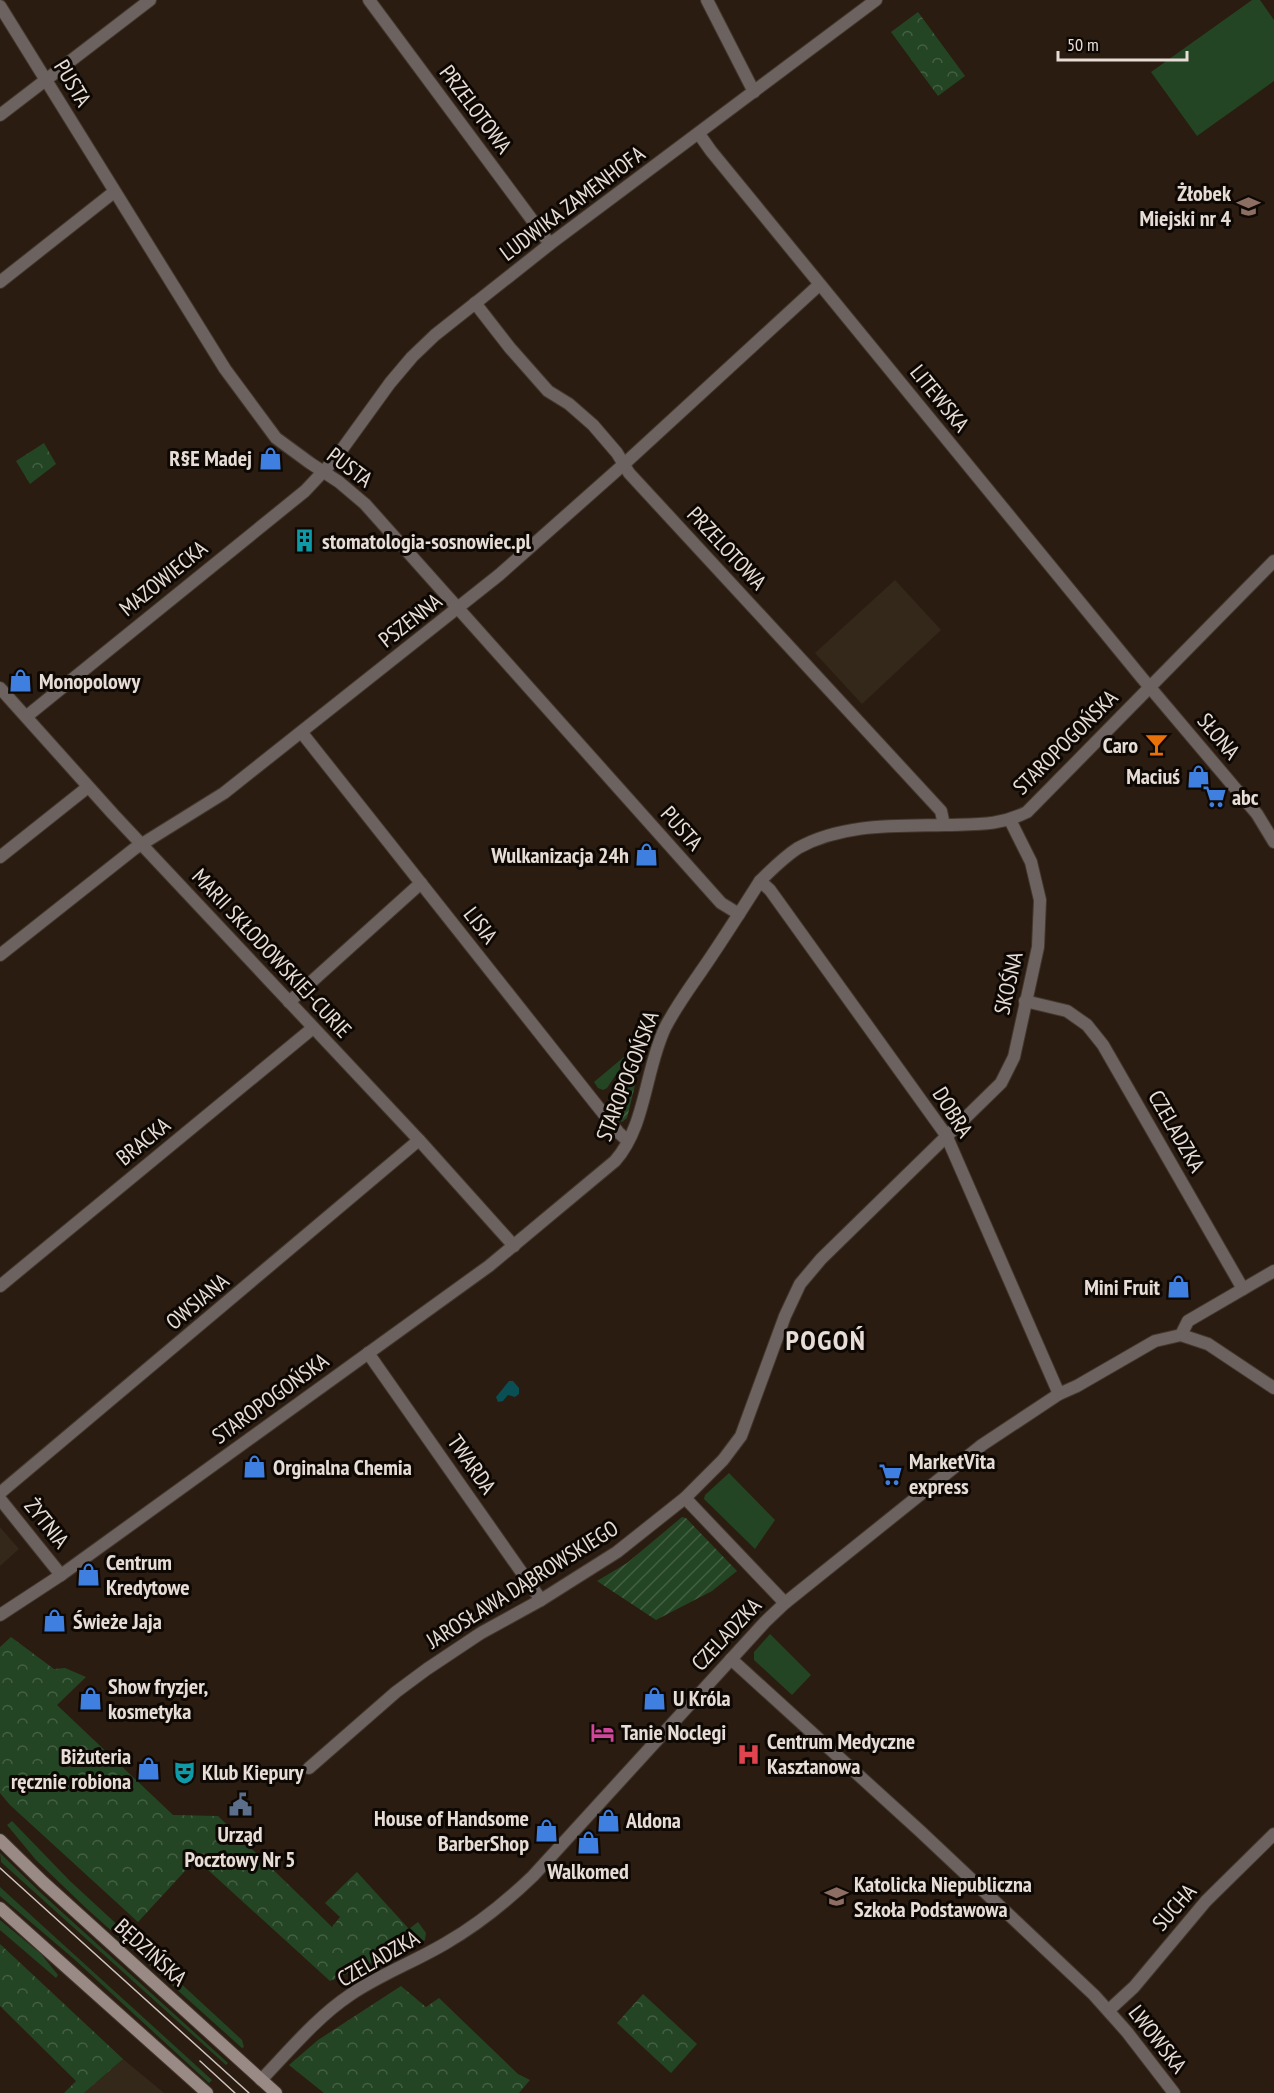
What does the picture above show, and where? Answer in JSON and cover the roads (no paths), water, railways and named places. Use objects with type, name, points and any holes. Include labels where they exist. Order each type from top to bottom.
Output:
[{"type":"street","points":[[0,115],[150,0]]},
{"type":"street","name":"PRZELOTOWA","points":[[369,0],[550,243]]},
{"type":"street","points":[[707,0],[754,92]]},
{"type":"street","name":"LUDWIKA ZAMENHOFA","points":[[323,471],[335,459],[390,383],[412,357],[475,303],[550,243],[876,0]]},
{"type":"street","name":"PUSTA","points":[[0,6],[225,369],[276,438],[339,482],[365,504],[721,903],[739,914]]},
{"type":"street","name":"LITEWSKA","points":[[699,134],[711,152],[819,285],[1150,686]]},
{"type":"street","points":[[0,282],[114,192]]},
{"type":"street","name":"PSZENNA","points":[[0,955],[142,844],[224,793],[459,608],[623,465],[819,285]]},
{"type":"street","name":"PRZELOTOWA","points":[[475,303],[548,391],[569,404],[593,425],[617,453],[623,465],[941,811],[944,825]]},
{"type":"street","name":"MAZOWIECKA","points":[[27,716],[305,490],[323,471]]},
{"type":"street","name":"STAROPOGOŃSKA","points":[[0,1615],[6,1607],[61,1575],[514,1246],[615,1161],[628,1141],[639,1115],[650,1068],[672,1014],[760,881],[778,863],[798,848],[829,835],[861,828],[981,824],[1010,820],[1027,812],[1274,561]]},
{"type":"street","name":"SŁONA","points":[[1150,686],[1257,814],[1274,842]]},
{"type":"street","name":"MARII SKŁODOWSKIEJ-CURIE","points":[[0,687],[88,787],[419,1140],[514,1246]]},
{"type":"street","name":"LISIA","points":[[302,733],[628,1141]]},
{"type":"street","points":[[0,856],[88,787]]},
{"type":"street","name":"SKOŚNA","points":[[946,1135],[1001,1083],[1014,1057],[1038,947],[1040,900],[1031,862],[1010,820]]},
{"type":"street","name":"DOBRA","points":[[760,881],[946,1135],[1059,1394]]},
{"type":"street","points":[[289,1002],[421,883]]},
{"type":"street","name":"CZELADZKA","points":[[1025,1001],[1067,1011],[1087,1025],[1103,1045],[1243,1289]]},
{"type":"street","name":"BRACKA","points":[[0,1286],[313,1028]]},
{"type":"street","name":"JAROSŁAWA DĄBROWSKIEGO","points":[[309,1768],[396,1692],[427,1669],[481,1633],[541,1600],[616,1552],[685,1498],[723,1460],[741,1436],[785,1316],[800,1284],[821,1259],[946,1135]]},
{"type":"street","name":"OWSIANA","points":[[0,1493],[419,1140]]},
{"type":"street","points":[[1274,1271],[1188,1321],[1181,1335],[1208,1344],[1274,1388]]},
{"type":"street","name":"CZELADZKA","points":[[261,2080],[323,2018],[350,1995],[474,1926],[507,1901],[544,1864],[785,1603],[982,1445],[1059,1394],[1155,1341],[1181,1335]]},
{"type":"street","name":"TWARDA","points":[[368,1353],[541,1600]]},
{"type":"street","points":[[685,1498],[785,1603]]},
{"type":"street","name":"ŻYTNIA","points":[[0,1499],[61,1575]]},
{"type":"street","name":"LWOWSKA","points":[[731,1659],[920,1831],[1109,2010],[1174,2093]]},
{"type":"street","name":"SUCHA","points":[[1109,2010],[1134,1987],[1206,1900],[1274,1834]]},
{"type":"street","name":"BĘDZIŃSKA","points":[[0,1840],[43,1882],[276,2093]]},
{"type":"street","points":[[0,1908],[207,2093]]},
{"type":"water","points":[[509,1381],[513,1381],[519,1388],[519,1394],[515,1397],[508,1395],[503,1401],[498,1402],[496,1397]]},
{"type":"tram line","points":[[0,1868],[249,2093]]},
{"type":"tram line","points":[[200,2061],[235,2093]]},
{"type":"place","name":"Żłobek Miejski nr 4","points":[[1249,206]]},
{"type":"place","name":"R§E Madej","points":[[270,458]]},
{"type":"place","name":"stomatologia-sosnowiec.pl","points":[[304,541]]},
{"type":"place","name":"Monopolowy","points":[[21,681]]},
{"type":"place","name":"Caro","points":[[1156,745]]},
{"type":"place","name":"Maciuś","points":[[1198,776]]},
{"type":"place","name":"abc","points":[[1214,797]]},
{"type":"place","name":"Wulkanizacja 24h","points":[[647,855]]},
{"type":"place","name":"Mini Fruit","points":[[1178,1287]]},
{"type":"place","name":"Orginalna Chemia","points":[[255,1467]]},
{"type":"place","name":"MarketVita express","points":[[891,1474]]},
{"type":"place","name":"Centrum Kredytowe","points":[[88,1575]]},
{"type":"place","name":"Świeże Jaja","points":[[55,1621]]},
{"type":"place","name":"U Króla","points":[[655,1698]]},
{"type":"place","name":"Show fryzjer, kosmetyka","points":[[90,1699]]},
{"type":"place","name":"Tanie Noclegi","points":[[603,1732]]},
{"type":"place","name":"Centrum Medyczne Kasztanowa","points":[[749,1754]]},
{"type":"place","name":"Biżuteria ręcznie robiona","points":[[149,1769]]},
{"type":"place","name":"Klub Kiepury","points":[[184,1772]]},
{"type":"place","name":"Urząd Pocztowy Nr 5","points":[[240,1805]]},
{"type":"place","name":"Aldona","points":[[608,1820]]},
{"type":"place","name":"House of Handsome BarberShop","points":[[547,1831]]},
{"type":"place","name":"Walkomed","points":[[588,1842]]},
{"type":"place","name":"Katolicka Niepubliczna Szkoła Podstawowa","points":[[836,1897]]},
{"type":"district","name":"POGOŃ","points":[[826,1339]]}]
